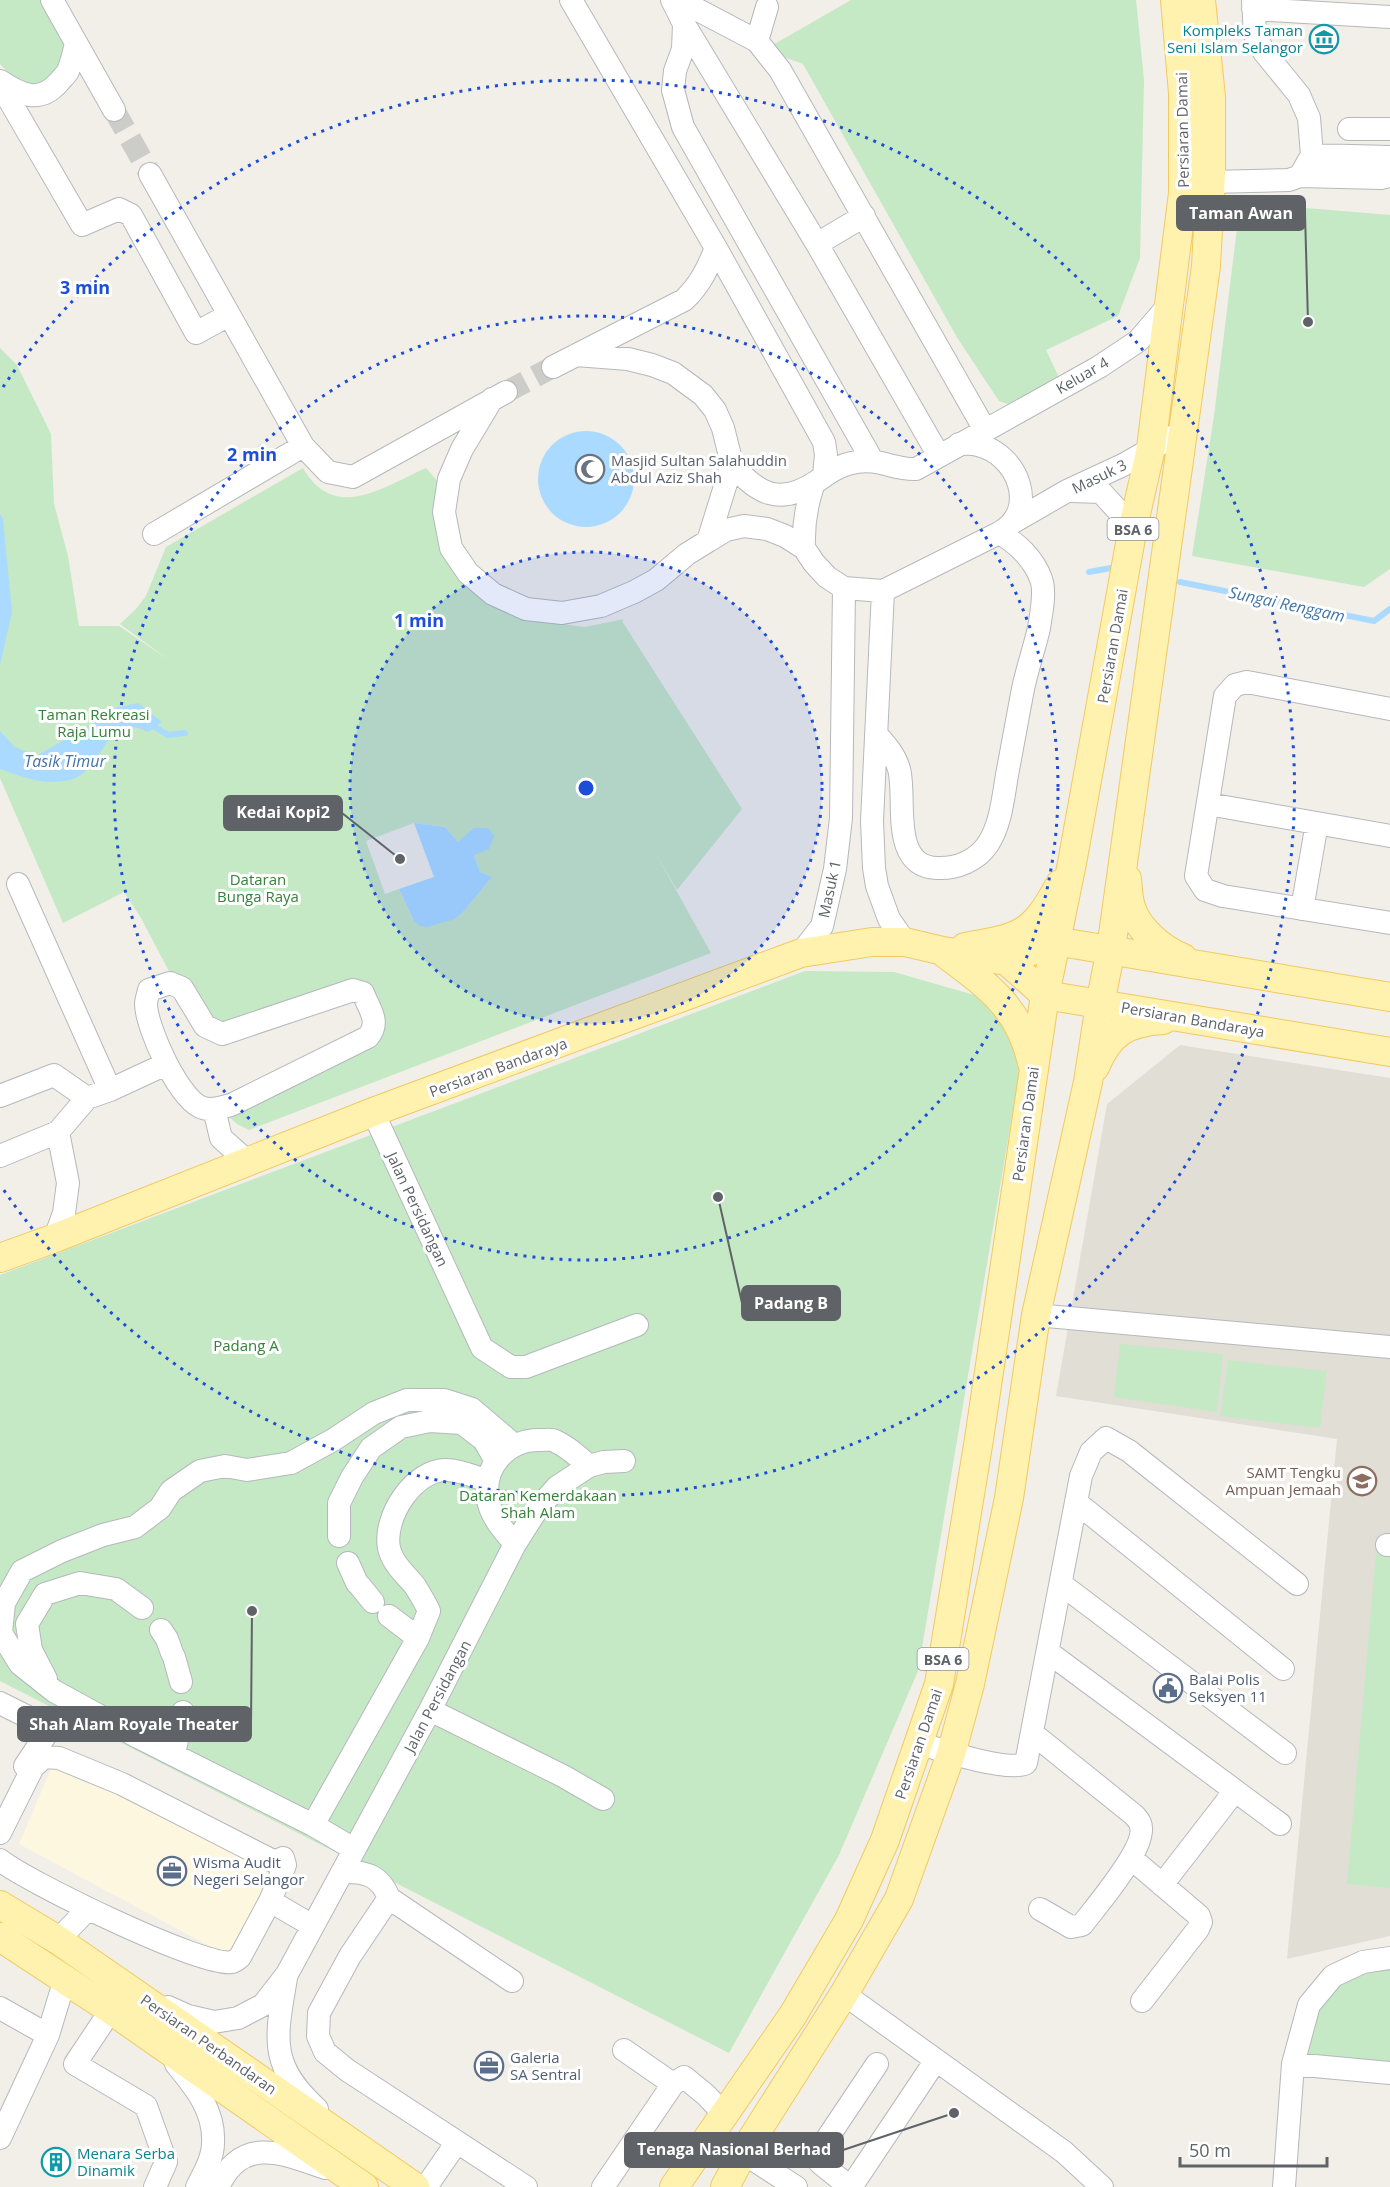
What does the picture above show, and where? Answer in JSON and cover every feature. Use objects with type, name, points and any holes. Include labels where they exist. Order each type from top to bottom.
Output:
[{"type":"main road","name":"Persiaran Damai","points":[[674,2187],[793,2015],[849,1920],[885,1840],[939,1684],[979,1439],[1045,995],[1072,863],[1133,527],[1151,448],[1184,193],[1184,93],[1175,0]]},
{"type":"main road","name":"Persiaran Damai","points":[[725,2187],[743,2153],[844,1994],[899,1899],[951,1754],[970,1684],[1008,1498],[1036,1316],[1088,1082],[1111,949],[1206,266],[1210,182],[1210,97],[1201,0]]},
{"type":"main road","points":[[1184,193],[1198,185],[1210,182]]},
{"type":"main road","points":[[1124,853],[1130,906],[1138,922],[1169,952],[1193,963]]},
{"type":"main road","points":[[942,951],[1010,939],[1026,931],[1052,900],[1072,863]]},
{"type":"main road","points":[[1045,995],[1007,962],[1055,940],[1390,997]]},
{"type":"main road","name":"Persiaran Bandaraya","points":[[0,1258],[374,1112],[801,953],[872,942],[905,942],[1007,962]]},
{"type":"main road","points":[[942,951],[994,992],[1011,1012],[1028,1045],[1033,1069]]},
{"type":"main road","name":"Persiaran Bandaraya","points":[[1045,995],[1390,1052]]},
{"type":"main road","points":[[1088,1082],[1101,1053],[1111,1039],[1124,1029],[1141,1021],[1189,1019]]},
{"type":"main road","name":"Persiaran Perbandaran","points":[[0,1905],[58,1940],[135,1992],[415,2187]]},
{"type":"main road","name":"Persiaran Perbandaran","points":[[0,1937],[111,2010],[356,2182]]},
{"type":"street","points":[[52,0],[114,110]]},
{"type":"street","points":[[571,0],[716,248],[824,442],[826,455],[819,479],[808,498],[803,523],[804,548]]},
{"type":"street","points":[[585,23],[587,7],[591,0]]},
{"type":"street","points":[[672,0],[684,24],[817,244],[939,456]]},
{"type":"street","points":[[680,0],[757,41],[780,70],[985,430]]},
{"type":"street","points":[[1300,176],[1312,155],[1309,118],[1299,95],[1264,52],[1255,34],[1253,5],[1390,17]]},
{"type":"street","points":[[757,41],[767,7]]},
{"type":"street","points":[[576,356],[628,359],[663,369],[689,383],[703,395],[715,411],[723,428],[732,464],[746,481],[761,492],[781,496],[795,493],[855,462],[872,460],[683,127],[673,90],[675,71],[683,49],[684,24]]},
{"type":"street","points":[[0,83],[15,91],[33,96],[44,94],[68,72],[76,43]]},
{"type":"street","points":[[0,83],[82,225],[119,209],[131,215],[196,333],[229,315]]},
{"type":"street","points":[[1349,129],[1390,129]]},
{"type":"street","points":[[1312,155],[1390,158]]},
{"type":"street","points":[[150,174],[303,446],[328,472],[353,477],[499,396],[462,448],[449,479],[444,512],[451,548],[468,573],[493,594],[526,609],[562,612],[601,606],[656,580],[687,554],[726,530],[744,526],[785,536],[804,548],[827,577],[844,588],[883,591],[872,821],[874,868],[877,886],[889,919],[905,942]]},
{"type":"street","points":[[1210,182],[1289,180],[1300,176],[1381,178],[1390,176]]},
{"type":"street","points":[[817,244],[864,216]]},
{"type":"street","points":[[553,367],[684,300],[702,279],[716,248]]},
{"type":"street","name":"Keluar 4","points":[[872,460],[906,469],[916,469],[1099,367],[1138,341],[1168,306]]},
{"type":"street","name":"Masuk 3","points":[[883,591],[1007,527],[1067,491],[1123,465],[1183,431]]},
{"type":"street","points":[[877,735],[888,746],[899,768],[903,836],[909,852],[920,863],[934,868],[962,865],[976,857],[987,846],[997,823],[1025,675],[1038,629],[1043,597],[1042,580],[1035,568],[1011,540],[1007,527],[1022,492],[1010,467],[989,449],[977,444],[959,444]]},
{"type":"street","points":[[154,534],[303,446]]},
{"type":"street","points":[[708,541],[732,464]]},
{"type":"street","points":[[1067,491],[1101,492],[1133,527]]},
{"type":"street","name":"Masuk 1","points":[[801,953],[822,926],[835,869],[841,818],[844,588]]},
{"type":"street","points":[[1390,709],[1247,682],[1235,685],[1225,696],[1196,876],[1205,890],[1223,896],[1390,922]]},
{"type":"street","points":[[1208,804],[1390,836]]},
{"type":"street","points":[[872,821],[902,818]]},
{"type":"street","points":[[1302,909],[1317,823]]},
{"type":"street","points":[[18,884],[110,1090]]},
{"type":"street","points":[[170,983],[182,988],[205,1026],[222,1034],[346,991],[353,990],[363,993],[375,1023],[374,1031],[368,1037],[231,1105],[214,1109],[202,1108],[185,1096],[166,1064],[146,1005],[149,990],[170,983]]},
{"type":"street","points":[[0,1156],[58,1132],[87,1098],[166,1064]]},
{"type":"street","points":[[0,1096],[54,1075],[87,1098]]},
{"type":"street","points":[[214,1109],[221,1138],[247,1161]]},
{"type":"street","name":"Jalan Persidangan","points":[[374,1112],[482,1348],[511,1367],[526,1367],[637,1325]]},
{"type":"street","points":[[55,1238],[64,1213],[68,1183],[58,1132]]},
{"type":"street","points":[[1036,1316],[1390,1347]]},
{"type":"street","points":[[354,1850],[313,1826],[138,1737],[54,1690],[20,1664],[1,1633],[4,1603],[22,1571],[103,1534],[135,1527],[160,1508],[171,1491],[200,1471],[225,1466],[247,1470],[291,1463],[333,1440],[374,1413],[407,1400],[444,1400],[472,1409],[514,1445]]},
{"type":"street","points":[[418,1638],[361,1580],[339,1503],[370,1448],[401,1427],[430,1421],[462,1423],[484,1440],[492,1471],[488,1502],[499,1526],[515,1544]]},
{"type":"street","points":[[919,1743],[951,1754],[1015,1767],[1026,1763],[1081,1476],[1091,1452],[1106,1438],[1129,1451],[1297,1584]]},
{"type":"street","points":[[492,1471],[514,1445],[530,1439],[553,1440],[573,1451],[589,1466]]},
{"type":"street","name":"Jalan Persidangan","points":[[135,1992],[188,2016],[214,2022],[238,2018],[263,2005],[287,1974],[430,1710],[515,1544],[536,1511],[557,1486],[589,1466],[604,1462],[624,1461]]},
{"type":"street","points":[[313,1826],[418,1638],[429,1611],[414,1586],[398,1566],[389,1548],[390,1521],[406,1492],[429,1475],[447,1470],[492,1471]]},
{"type":"street","points":[[1076,1502],[1283,1669]]},
{"type":"street","points":[[54,1690],[40,1670],[31,1650],[27,1624],[45,1594],[80,1582],[116,1589],[152,1619],[167,1639],[173,1655],[182,1695],[174,1754]]},
{"type":"street","points":[[1061,1584],[1285,1753]]},
{"type":"street","points":[[1048,1652],[1280,1824]]},
{"type":"street","points":[[0,1703],[40,1723],[45,1728],[45,1736],[0,1805]]},
{"type":"street","points":[[430,1710],[563,1776],[603,1799]]},
{"type":"street","points":[[1032,1733],[1134,1815],[1140,1822],[1142,1832],[1132,1859],[1082,1925],[1071,1927],[1040,1910]]},
{"type":"street","points":[[0,1833],[33,1767],[44,1757],[59,1758],[122,1784],[275,1862],[283,1858],[285,1865],[270,1900],[240,1957],[231,1962],[202,1957],[88,1909],[12,1869],[0,1860]]},
{"type":"street","points":[[1162,1885],[1234,1791]]},
{"type":"street","points":[[1132,1859],[1199,1916],[1202,1922],[1142,2001]]},
{"type":"street","points":[[342,1872],[360,1872],[371,1876],[384,1886],[389,1898],[512,1981]]},
{"type":"street","points":[[389,1898],[335,1983],[319,2013],[318,2036],[325,2052],[347,2070],[526,2187]]},
{"type":"street","points":[[270,1900],[313,1926]]},
{"type":"street","points":[[58,1940],[88,1909]]},
{"type":"street","points":[[1284,2187],[1293,2064],[1309,2005],[1333,1976],[1363,1962],[1390,1958]]},
{"type":"street","name":"Jalan Persidangan","points":[[287,1974],[279,2020],[280,2058],[290,2079],[302,2095],[364,2153]]},
{"type":"street","points":[[0,2138],[48,2035],[65,1979]]},
{"type":"street","points":[[844,1994],[1064,2152],[1102,2187]]},
{"type":"street","points":[[0,2008],[48,2035]]},
{"type":"street","points":[[111,2010],[75,2064],[147,2106],[166,2162],[155,2187]]},
{"type":"street","points":[[161,2046],[197,2088],[209,2112],[213,2143],[210,2160],[197,2187]]},
{"type":"street","points":[[624,2050],[673,2084]]},
{"type":"street","points":[[877,2064],[816,2155],[820,2163],[851,2187],[936,2060]]},
{"type":"street","points":[[1293,2064],[1390,2073]]},
{"type":"street","points":[[603,2187],[673,2084],[684,2077],[724,2114]]},
{"type":"street","points":[[426,2187],[457,2142]]},
{"type":"street","points":[[218,2187],[233,2163],[257,2152],[283,2153],[356,2182]]},
{"type":"street","points":[[743,2153],[796,2187]]},
{"type":"shaded area","name":"SAMT Tengku Ampuan Jemaah","points":[[1180,1045],[1390,1078],[1390,1936],[1287,1959],[1337,1439],[1056,1396],[1107,1104]]},
{"type":"shaded area","points":[[70,1768],[277,1865],[228,1956],[19,1844],[51,1769]]},
{"type":"green space","points":[[0,0],[44,0],[67,44],[51,83],[22,82],[0,64]]},
{"type":"green space","points":[[851,0],[1136,0],[1144,80],[1140,258],[1118,316],[1046,350],[1062,384],[1017,407],[999,401],[958,339],[803,64],[781,56],[771,46]]},
{"type":"green space","points":[[1257,204],[1390,215],[1390,569],[1364,587],[1192,556],[1214,416],[1238,220]]},
{"type":"green space","points":[[0,348],[17,365],[51,434],[54,504],[68,556],[79,626],[119,626],[169,660],[120,624],[146,596],[166,547],[303,468],[316,485],[330,494],[345,497],[377,491],[426,468],[443,488],[440,536],[540,621],[585,627],[624,619],[622,621],[742,809],[677,890],[652,847],[711,953],[249,1130],[237,1124],[220,1109],[367,1042],[368,998],[222,1030],[171,975],[141,918],[124,892],[63,923],[0,778]],"holes":[[[414,823],[445,827],[474,855],[480,872],[492,877],[455,919],[414,921],[399,889],[385,894],[366,841]]]},
{"type":"green space","name":"Dataran Kemerdakaan Shah Alam","points":[[805,971],[894,972],[981,997],[1024,1045],[918,1671],[839,1855],[729,2053],[0,1681],[0,1275]]},
{"type":"green space","points":[[1120,1344],[1223,1354],[1217,1412],[1114,1397]]},
{"type":"green space","points":[[1228,1360],[1327,1371],[1320,1428],[1220,1416]]},
{"type":"green space","points":[[1376,1553],[1390,1554],[1390,1888],[1347,1884]]},
{"type":"green space","points":[[1390,1964],[1390,2067],[1300,2059],[1314,2008],[1336,1981]]},
{"type":"water","points":[[586,431],[604,434],[620,445],[631,461],[634,479],[631,497],[620,513],[604,524],[586,527],[568,524],[552,513],[541,497],[538,479],[541,461],[552,445],[568,434]]},
{"type":"water","points":[[0,514],[3,519],[12,612],[0,665]]},
{"type":"water","name":"Tasik Timur","points":[[138,703],[162,722],[148,732],[134,727],[122,729],[113,735],[81,775],[69,780],[51,782],[34,780],[0,769],[0,731],[15,747],[36,756],[94,723],[115,708]]},
{"type":"water","points":[[414,823],[445,827],[458,842],[474,828],[488,828],[494,836],[489,849],[474,855],[480,872],[492,877],[455,919],[427,927],[420,926],[414,921],[399,889],[434,877]]},
{"type":"waterway","name":"Sungai Renggam","points":[[1089,572],[1111,568]]},
{"type":"waterway","name":"Sungai Renggam","points":[[1180,582],[1374,621],[1390,609]]},
{"type":"waterway","name":"Sungai Renggam","points":[[150,724],[168,735],[185,733]]},
{"type":"tunnel","points":[[114,110],[150,174]]},
{"type":"tunnel","points":[[506,392],[553,367]]},
{"type":"place","name":"Kompleks Taman Seni Islam Selangor","points":[[1324,39]]},
{"type":"place","name":"Taman Awan","points":[[1308,322]]},
{"type":"place","name":"Masjid Sultan Salahuddin Abdul Aziz Shah","points":[[590,469]]},
{"type":"place","name":"Kedai Kopi2","points":[[400,859]]},
{"type":"place","name":"Padang B","points":[[718,1197]]},
{"type":"place","name":"SAMT Tengku Ampuan Jemaah","points":[[1362,1481]]},
{"type":"place","name":"Shah Alam Royale Theater","points":[[252,1611]]},
{"type":"place","name":"Balai Polis Seksyen 11","points":[[1168,1688]]},
{"type":"place","name":"Wisma Audit Negeri Selangor","points":[[172,1871]]},
{"type":"place","name":"Galeria SA Sentral","points":[[489,2066]]},
{"type":"place","name":"Tenaga Nasional Berhad","points":[[954,2113]]},
{"type":"place","name":"Menara Serba Dinamik","points":[[56,2162]]},
{"type":"park label","name":"Taman Rekreasi Raja Lumu","points":[[94,722]]},
{"type":"park label","name":"Dataran Bunga Raya","points":[[258,888]]},
{"type":"park label","name":"Padang A","points":[[246,1345]]}]
